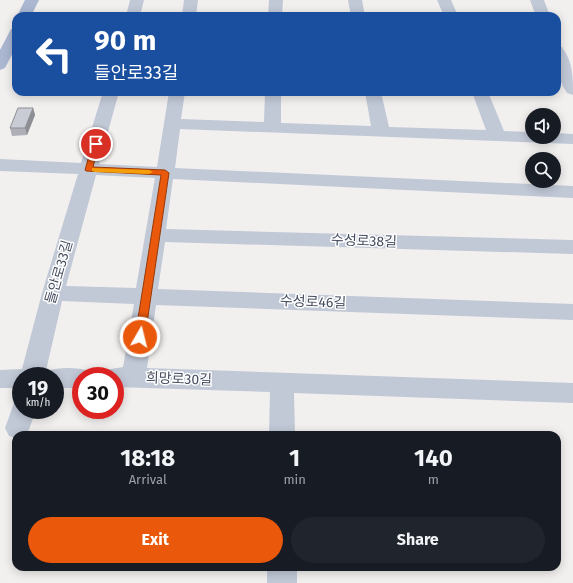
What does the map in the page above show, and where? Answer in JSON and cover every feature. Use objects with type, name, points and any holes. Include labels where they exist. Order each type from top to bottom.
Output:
[{"type":"main road","points":[[26,12],[32,0]]},
{"type":"main road","points":[[0,65],[12,40]]},
{"type":"street","points":[[134,12],[137,0]]},
{"type":"street","points":[[190,12],[192,0]]},
{"type":"street","points":[[275,12],[276,0]]},
{"type":"street","points":[[355,0],[357,12]]},
{"type":"street","points":[[444,0],[449,12]]},
{"type":"street","points":[[537,0],[542,12]]},
{"type":"street","points":[[561,52],[573,90]]},
{"type":"street","name":"들안로33길","points":[[34,367],[53,293],[110,96]]},
{"type":"street","points":[[165,173],[176,96]]},
{"type":"street","points":[[272,128],[273,96]]},
{"type":"street","points":[[374,96],[381,132]]},
{"type":"street","points":[[482,96],[497,136]]},
{"type":"street","points":[[172,124],[573,139]]},
{"type":"street","points":[[0,165],[573,192]]},
{"type":"street","name":"희망로30길","points":[[165,173],[146,296],[125,377],[282,383]]},
{"type":"street","name":"수성로38길","points":[[155,235],[573,247]]},
{"type":"street","name":"수성로46길","points":[[53,293],[573,312]]},
{"type":"street","points":[[282,431],[282,383],[573,394]]},
{"type":"street","points":[[282,571],[282,583]]},
{"type":"building","points":[[18,108],[33,108],[25,128],[10,128]]},
{"type":"slow traffic","points":[[95,170],[149,172]]},
{"type":"route","points":[[96,144],[88,170],[165,173],[140,337]]}]
